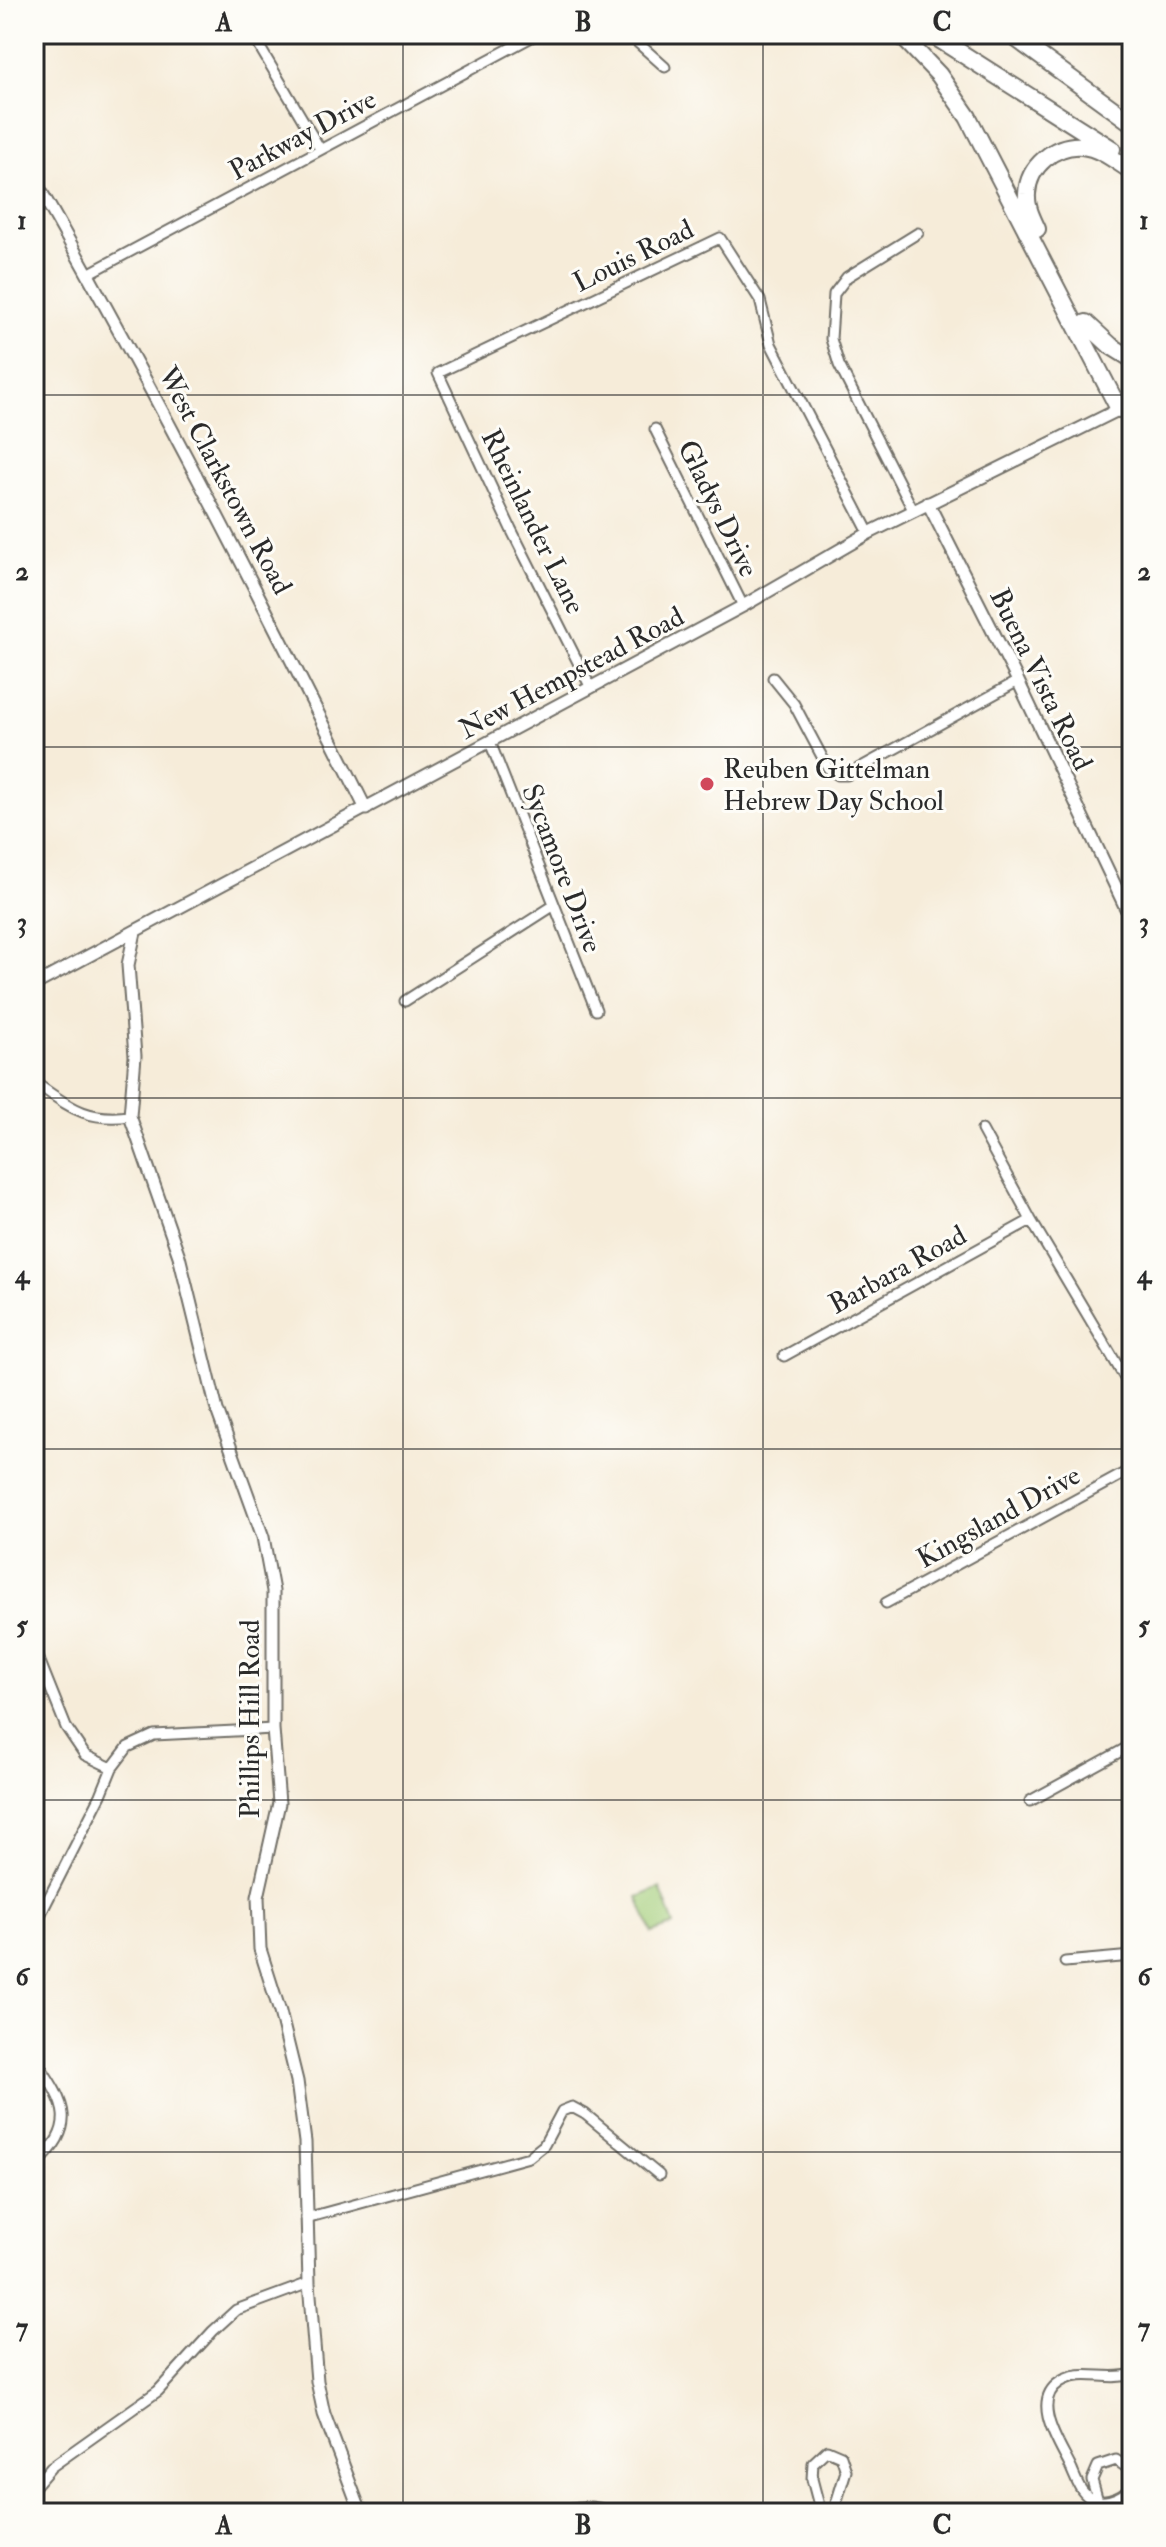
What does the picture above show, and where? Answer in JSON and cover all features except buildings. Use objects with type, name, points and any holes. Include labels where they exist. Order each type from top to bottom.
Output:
[{"type":"highway","points":[[900,34],[939,75],[968,117],[1126,406]]},
{"type":"highway","points":[[931,34],[1020,88],[1132,163]]},
{"type":"highway","points":[[1010,34],[1132,123]]},
{"type":"highway","points":[[1126,406],[1030,215],[1027,194],[1029,181],[1040,163],[1051,153],[1075,146],[1098,151],[1132,171]]},
{"type":"highway","points":[[1086,323],[1111,346],[1132,359]]},
{"type":"street","points":[[252,34],[320,149]]},
{"type":"street","name":"Parkway Drive","points":[[88,274],[537,34]]},
{"type":"street","points":[[628,34],[665,67]]},
{"type":"street","name":"West Clarkstown Road","points":[[34,179],[249,574],[366,809]]},
{"type":"street","points":[[913,510],[839,365],[831,339],[834,294],[847,277],[918,233]]},
{"type":"street","name":"Louis Road","points":[[438,373],[720,238],[760,300],[771,344],[869,533]]},
{"type":"street","name":"Rheinlander Lane","points":[[438,373],[511,529],[591,688]]},
{"type":"street","name":"New Hempstead Road","points":[[34,985],[743,606],[869,533],[1126,406]]},
{"type":"street","name":"Gladys Drive","points":[[655,429],[743,606]]},
{"type":"street","name":"Buena Vista Road","points":[[928,503],[1018,681],[1132,921]]},
{"type":"street","points":[[773,678],[794,704],[828,768],[838,775],[847,775],[1018,681]]},
{"type":"street","name":"Sycamore Drive","points":[[490,742],[596,1010]]},
{"type":"street","points":[[405,1001],[553,906]]},
{"type":"street","name":"Phillips Hill Road","points":[[135,932],[128,965],[135,1056],[130,1116],[179,1256],[217,1410],[263,1537],[273,1591],[273,1729],[279,1803],[258,1897],[260,1949],[297,2081],[305,2142],[309,2283],[317,2381],[324,2414],[361,2513]]},
{"type":"street","points":[[34,1082],[83,1114],[97,1117],[130,1116]]},
{"type":"street","points":[[982,1130],[1031,1220],[1132,1390]]},
{"type":"street","name":"Barbara Road","points":[[784,1356],[1031,1220]]},
{"type":"street","name":"Kingsland Drive","points":[[886,1603],[1132,1469]]},
{"type":"street","points":[[34,1647],[66,1727],[85,1755],[112,1768]]},
{"type":"street","points":[[34,1927],[95,1809],[112,1768],[128,1747],[154,1735],[273,1729]]},
{"type":"street","points":[[1030,1801],[1132,1745]]},
{"type":"street","points":[[1065,1962],[1132,1956]]},
{"type":"street","points":[[34,2057],[64,2107],[63,2127],[52,2150],[34,2167]]},
{"type":"street","points":[[306,2218],[529,2157],[552,2134],[562,2111],[572,2107],[585,2114],[659,2175]]},
{"type":"street","points":[[34,2487],[51,2467],[158,2391],[236,2310],[309,2283]]},
{"type":"street","points":[[1132,2374],[1121,2378],[1076,2375],[1057,2383],[1047,2399],[1048,2421],[1084,2494],[1098,2501],[1115,2500],[1132,2486]]},
{"type":"street","points":[[821,2513],[812,2479],[813,2463],[827,2450],[841,2456],[846,2471],[833,2513]]},
{"type":"street","points":[[1098,2501],[1092,2480],[1098,2466],[1116,2460],[1132,2475]]},
{"type":"street","points":[[554,2513],[570,2507],[600,2507],[614,2513]]},
{"type":"green space","points":[[660,1888],[674,1925],[652,1933],[638,1897]]},
{"type":"place","name":"Reuben Gittelman Hebrew Day School","points":[[707,784]]}]
